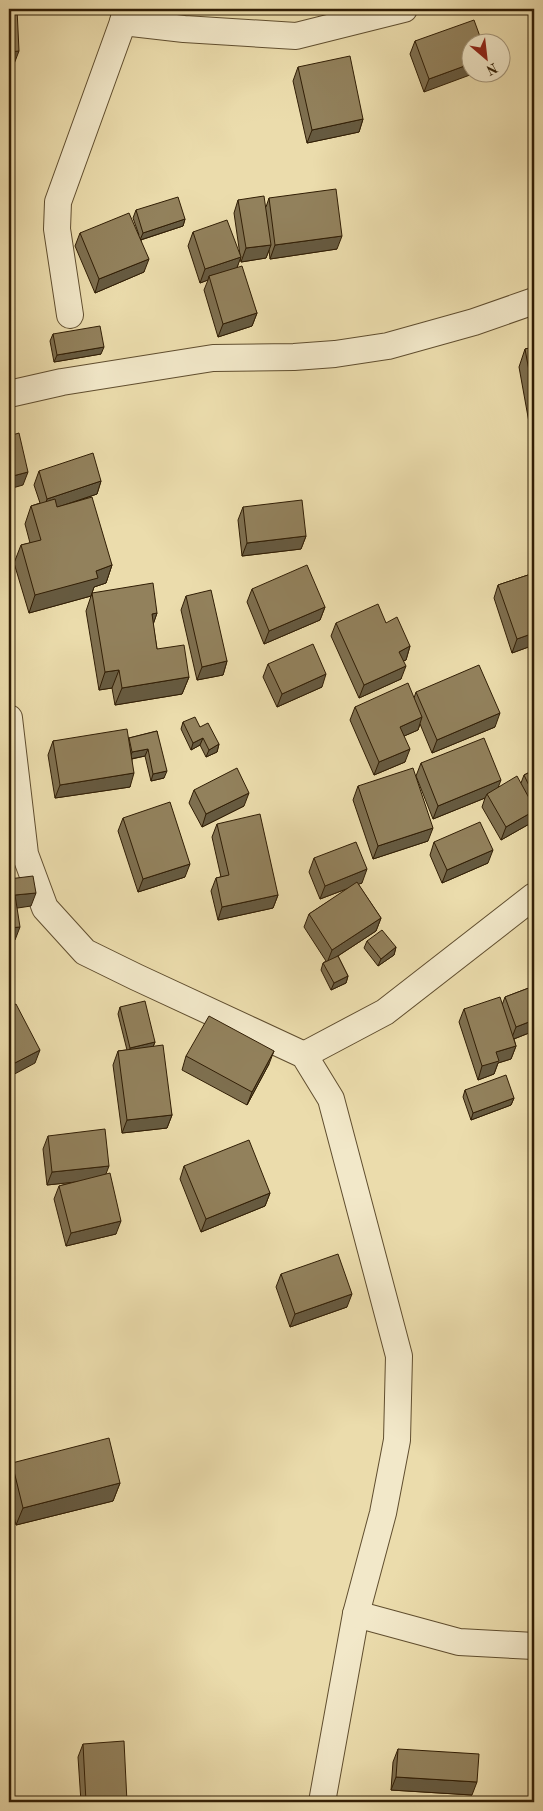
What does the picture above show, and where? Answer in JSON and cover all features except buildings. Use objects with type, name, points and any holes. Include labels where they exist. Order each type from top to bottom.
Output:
[{"type":"street","points":[[70,315],[57,229],[58,202],[125,16],[184,29],[296,36],[404,9]]},
{"type":"street","points":[[9,394],[62,382],[213,358],[319,356],[388,346],[474,322],[534,301]]},
{"type":"street","points":[[9,718],[17,853],[45,908],[85,952],[304,1055],[331,1099],[399,1356],[397,1440],[384,1512],[356,1614],[322,1802]]},
{"type":"street","points":[[304,1055],[385,1012],[534,896]]},
{"type":"street","points":[[356,1614],[458,1642],[534,1646]]}]
